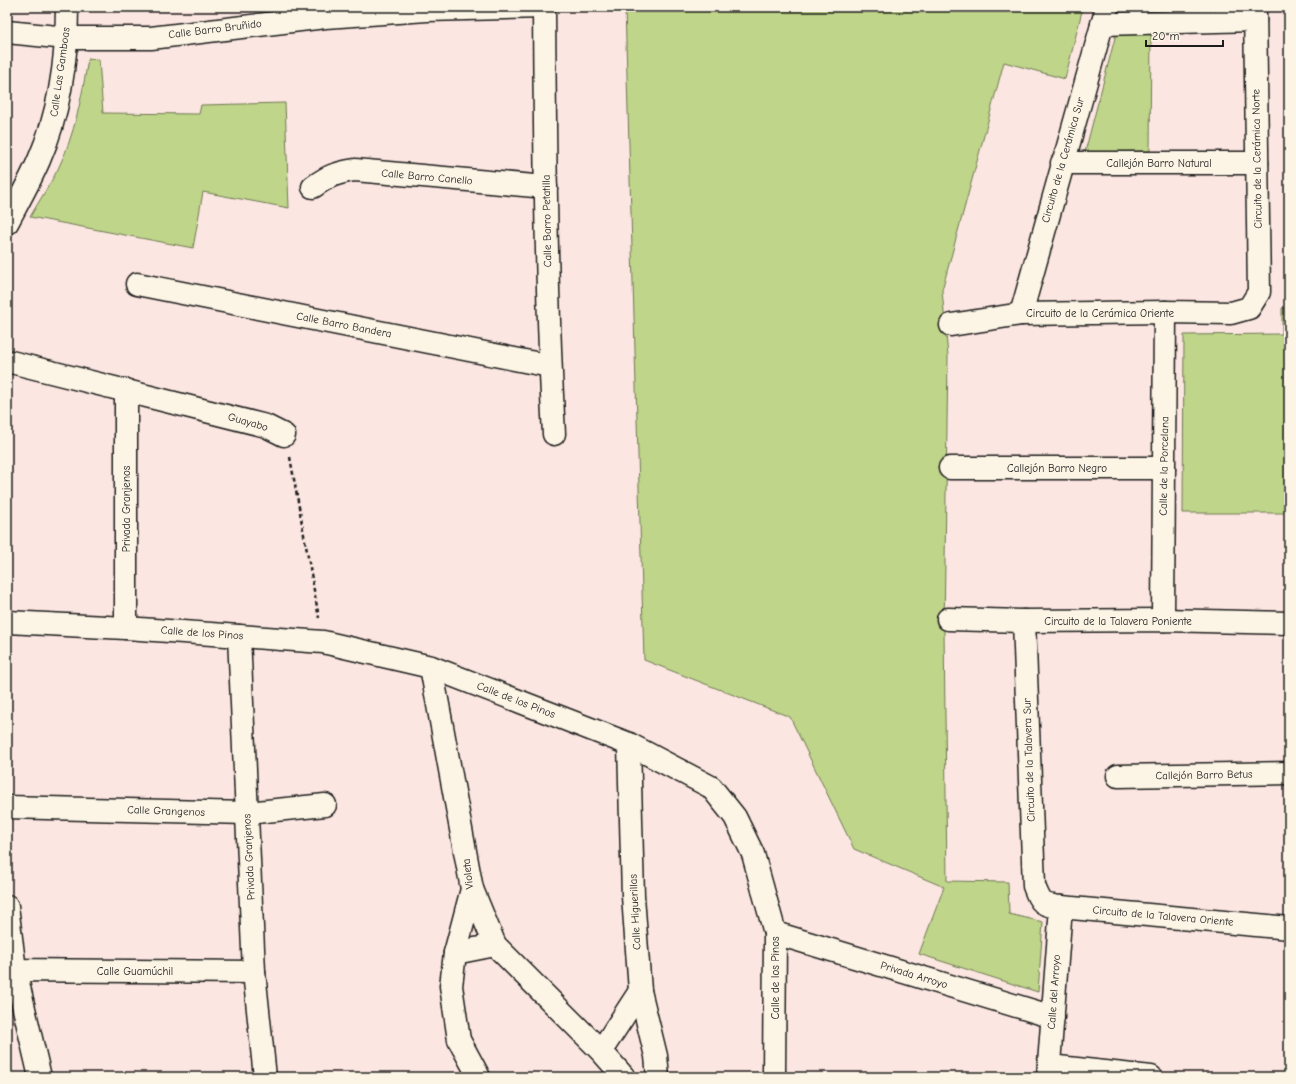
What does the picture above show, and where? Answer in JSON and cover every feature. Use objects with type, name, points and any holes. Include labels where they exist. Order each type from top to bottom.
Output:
[{"type":"street","name":"Calle Las Gamboas","points":[[7,223],[40,160],[56,112],[67,38],[67,7]]},
{"type":"street","name":"Calle Barro Bruñido","points":[[7,32],[67,38],[151,38],[325,17],[419,10],[544,7]]},
{"type":"street","name":"Calle Barro Petatilla","points":[[544,7],[550,366],[554,434]]},
{"type":"street","points":[[1104,15],[1255,13]]},
{"type":"street","name":"Circuito de la Cerámica Norte","points":[[1249,308],[1259,292],[1255,13]]},
{"type":"street","name":"Circuito de la Cerámica Sur","points":[[1021,314],[1104,15]]},
{"type":"street","name":"Callejón Barro Natural","points":[[1062,163],[1257,163]]},
{"type":"street","name":"Calle Barro Canello","points":[[313,187],[327,177],[342,172],[355,170],[546,188]]},
{"type":"street","name":"Calle Barro Bandera","points":[[137,284],[550,366]]},
{"type":"street","name":"Circuito de la Cerámica Oriente","points":[[951,325],[1021,314],[1165,312],[1231,313],[1249,308]]},
{"type":"street","name":"Calle de la Porcelana","points":[[1162,620],[1165,312]]},
{"type":"street","name":"Guayabo","points":[[7,361],[266,426],[284,435]]},
{"type":"street","name":"Privada Granjenos","points":[[126,390],[126,628]]},
{"type":"street","name":"Callejón Barro Negro","points":[[950,468],[1164,468]]},
{"type":"street","name":"Circuito de la Talavera Poniente","points":[[948,619],[1024,621],[1162,620],[1289,623]]},
{"type":"street","name":"Circuito de la Talavera Sur","points":[[1024,621],[1034,886],[1039,899]]},
{"type":"street","name":"Calle de los Pinos","points":[[7,622],[126,628],[324,642],[431,667],[629,744],[711,786],[735,817],[753,854],[776,933],[774,1077]]},
{"type":"street","name":"Privada Granjenos","points":[[239,636],[254,972],[265,1077]]},
{"type":"street","name":"Violeta","points":[[431,667],[472,889],[455,952],[451,986],[459,1040],[479,1077]]},
{"type":"street","name":"Calle Higuerillas","points":[[629,744],[633,896],[640,991],[656,1056],[658,1077]]},
{"type":"street","name":"Callejón Barro Betus","points":[[1118,776],[1289,774]]},
{"type":"street","name":"Calle Grangenos","points":[[7,807],[247,813],[324,805]]},
{"type":"street","points":[[472,889],[495,945],[601,1051],[624,1077]]},
{"type":"street","name":"Circuito de la Talavera Oriente","points":[[1039,899],[1047,905],[1061,907],[1289,928]]},
{"type":"street","points":[[7,906],[11,970],[40,1077]]},
{"type":"street","name":"Calle del Arroyo","points":[[1048,1072],[1061,907]]},
{"type":"street","name":"Privada Arroyo","points":[[776,933],[1053,1018]]},
{"type":"street","points":[[455,952],[495,945]]},
{"type":"street","name":"Calle Guamúchil","points":[[11,970],[254,972]]},
{"type":"street","points":[[601,1051],[640,991]]},
{"type":"street","points":[[1048,1072],[1152,1077]]},
{"type":"path","points":[[284,435],[290,453],[324,642]]},
{"type":"green space","points":[[625,7],[1083,7],[1065,79],[1004,62],[942,290],[948,356],[944,630],[947,881],[1008,882],[1009,914],[1043,922],[1038,992],[919,954],[944,887],[854,849],[790,717],[644,660]]},
{"type":"green space","points":[[1116,34],[1151,34],[1150,151],[1085,152]]},
{"type":"green space","points":[[88,59],[99,60],[103,113],[199,114],[201,105],[285,103],[289,208],[203,192],[193,248],[30,217],[64,156],[80,101]]},
{"type":"green space","points":[[1282,308],[1289,308],[1289,513],[1183,513],[1184,335],[1282,334]]}]
